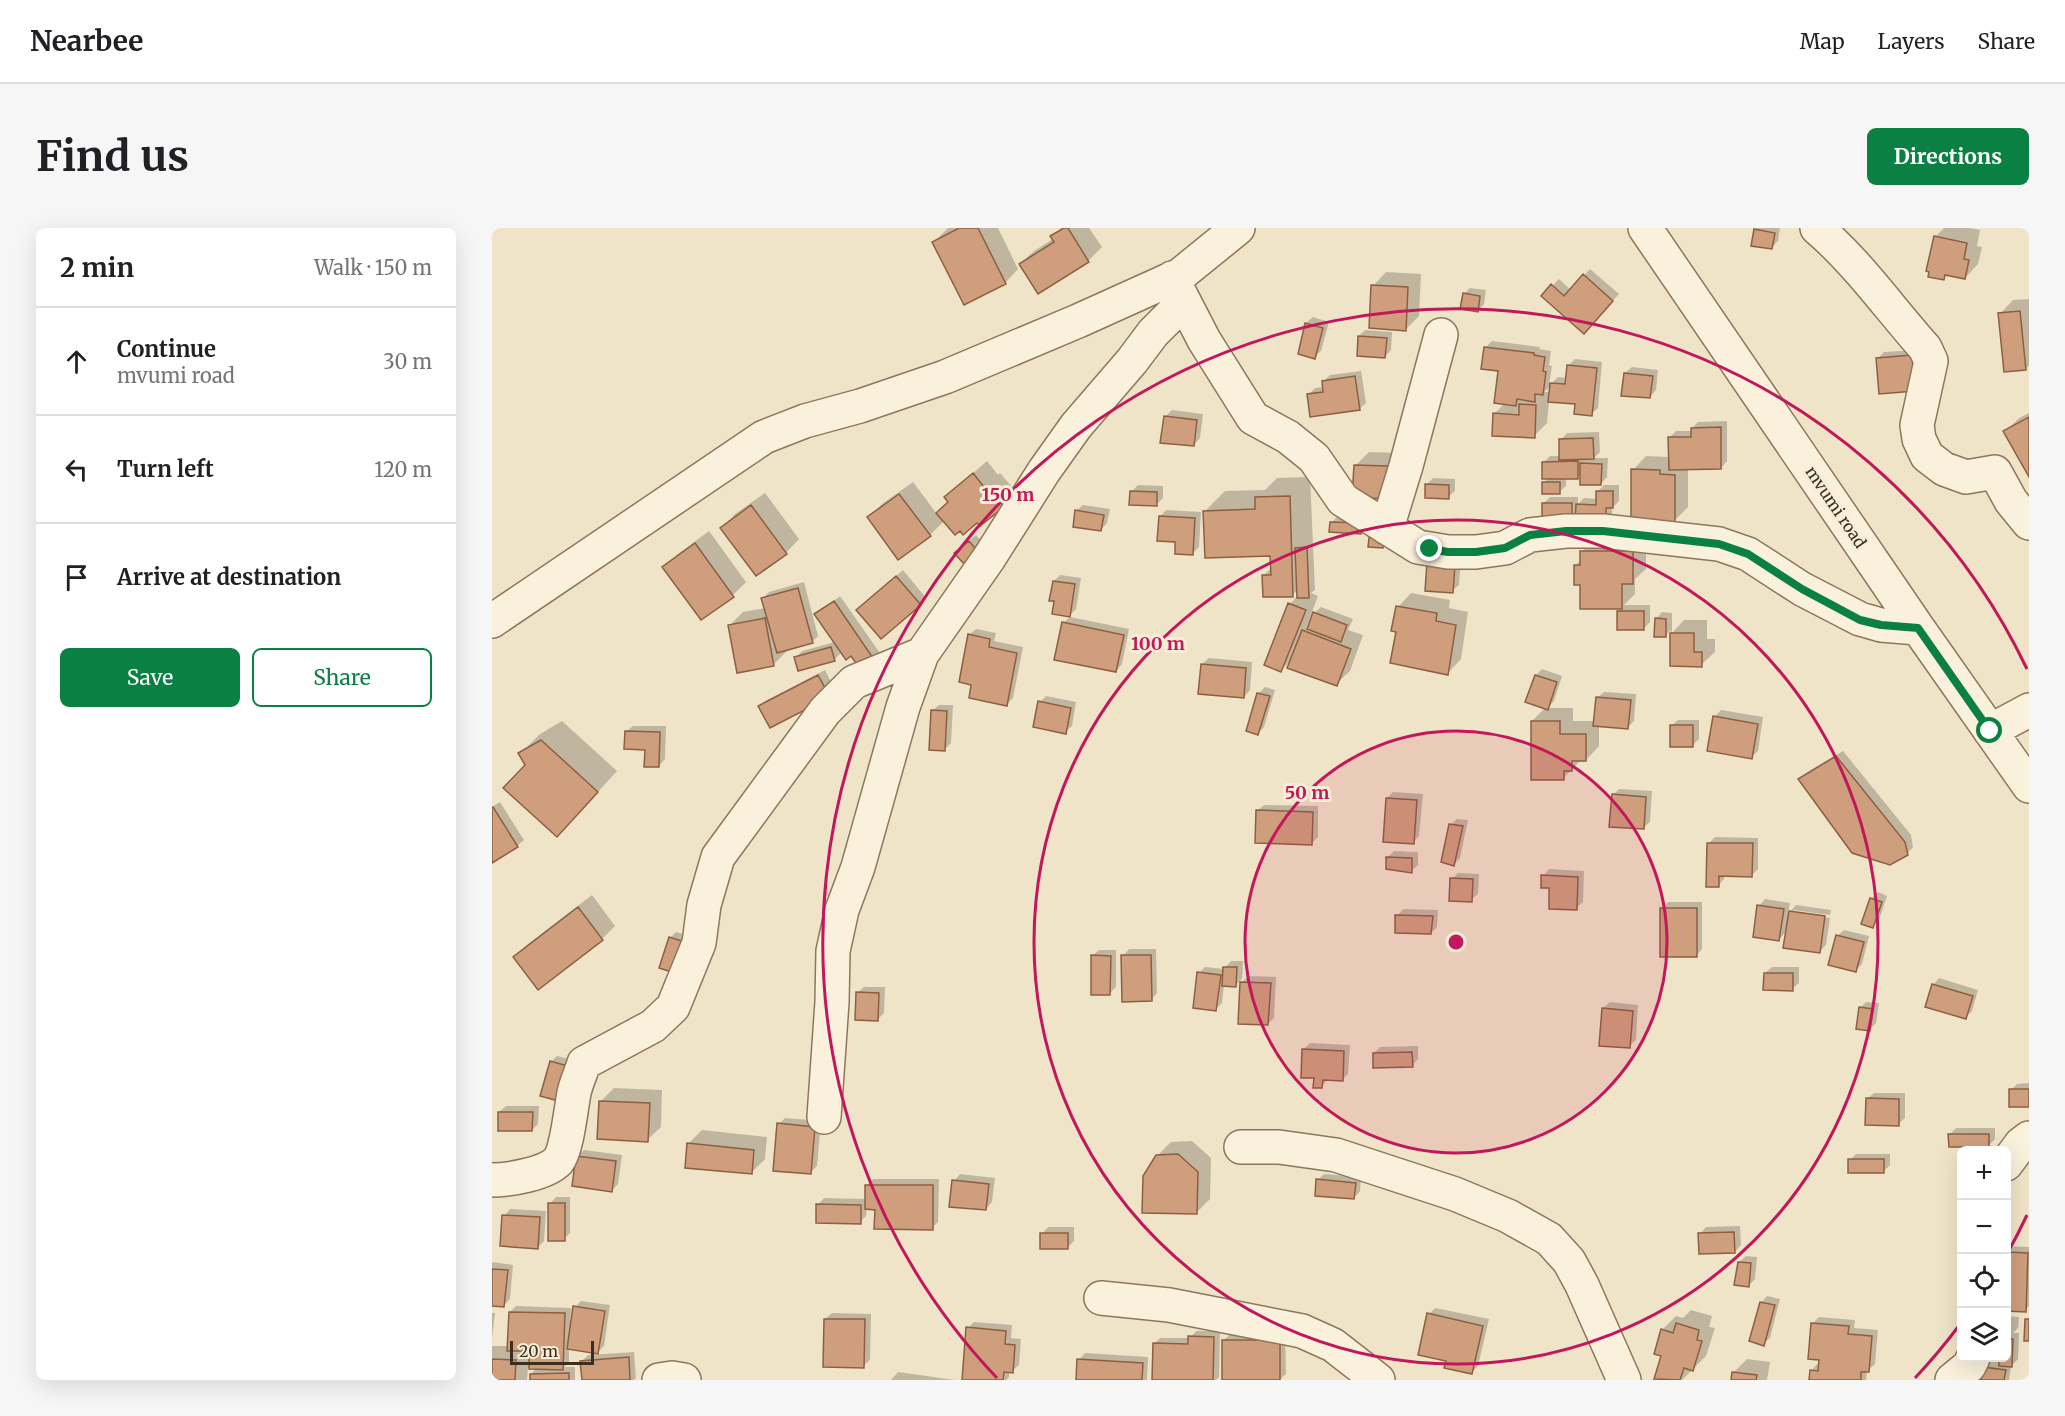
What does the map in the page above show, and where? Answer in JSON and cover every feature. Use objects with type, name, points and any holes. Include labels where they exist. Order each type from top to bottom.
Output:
[{"type":"street","points":[[824,1117],[833,951],[842,910],[858,867],[903,707],[922,654],[1076,426],[1153,333],[1178,290],[1180,275],[1238,228]]},
{"type":"street","name":"mvumi road","points":[[1645,228],[1918,628],[2029,786]]},
{"type":"street","points":[[1817,228],[1860,272],[1925,348],[1930,361],[1917,425],[1919,439],[1927,456],[1944,469],[1966,477],[1995,472],[2011,501],[2029,523]]},
{"type":"street","points":[[1178,290],[1204,340],[1253,418],[1288,437],[1314,459],[1343,501],[1418,547],[1448,552],[1476,552],[1505,548],[1530,535],[1566,531],[1603,531],[1719,544],[1748,554],[1802,589],[1860,620],[1881,625],[1918,628]]},
{"type":"street","points":[[492,621],[765,437],[805,421],[860,406],[945,377],[1078,321],[1178,290]]},
{"type":"street","points":[[1387,528],[1441,335]]},
{"type":"street","points":[[492,1180],[509,1179],[539,1172],[558,1161],[574,1091],[584,1063],[653,1026],[673,1007],[699,943],[704,905],[718,857],[825,711],[854,682],[922,654]]},
{"type":"street","points":[[1990,731],[2029,710]]},
{"type":"street","points":[[2011,1158],[2021,1144],[2029,1138]]},
{"type":"street","points":[[1241,1147],[1279,1147],[1336,1155],[1455,1194],[1508,1216],[1549,1239],[1569,1261],[1582,1285],[1614,1352],[1624,1380]]},
{"type":"street","points":[[1101,1298],[1169,1305],[1302,1331],[1333,1345],[1378,1380]]},
{"type":"street","points":[[1952,1380],[1971,1362]]},
{"type":"street","points":[[659,1380],[672,1378],[684,1380]]},
{"type":"building","points":[[959,228],[978,228],[1006,284],[964,305],[932,242]]},
{"type":"building","points":[[1068,228],[1089,262],[1038,294],[1019,264],[1054,242],[1050,236]]},
{"type":"building","points":[[1754,229],[1775,233],[1772,249],[1751,246]]},
{"type":"building","points":[[1934,236],[1967,243],[1964,259],[1969,260],[1965,279],[1945,275],[1944,280],[1928,277],[1929,272],[1926,271]]},
{"type":"building","points":[[1583,274],[1613,301],[1584,334],[1541,296],[1551,284],[1564,296]]},
{"type":"building","points":[[1371,285],[1408,287],[1406,331],[1369,328]]},
{"type":"building","points":[[1463,293],[1480,296],[1478,312],[1460,309]]},
{"type":"building","points":[[2020,311],[2026,370],[2004,372],[1998,313]]},
{"type":"building","points":[[1305,323],[1323,328],[1315,359],[1298,354]]},
{"type":"building","points":[[1358,336],[1387,338],[1385,358],[1357,356]]},
{"type":"building","points":[[1484,347],[1534,353],[1534,355],[1545,357],[1543,395],[1535,394],[1535,402],[1517,399],[1516,406],[1494,403],[1498,371],[1481,369]]},
{"type":"building","points":[[1912,355],[1915,391],[1879,394],[1876,358]]},
{"type":"building","points":[[1567,365],[1597,368],[1592,416],[1574,414],[1575,404],[1548,402],[1550,383],[1565,384]]},
{"type":"building","points":[[1624,373],[1653,376],[1650,398],[1621,396]]},
{"type":"building","points":[[1355,376],[1360,410],[1310,417],[1307,394],[1323,392],[1322,381]]},
{"type":"building","points":[[1519,404],[1536,405],[1535,438],[1492,436],[1493,413],[1519,415]]},
{"type":"building","points":[[1164,416],[1197,420],[1194,446],[1160,443]]},
{"type":"building","points":[[2029,417],[2029,477],[2003,431]]},
{"type":"building","points":[[1721,427],[1721,469],[1669,470],[1668,437],[1691,437],[1691,428]]},
{"type":"building","points":[[1593,438],[1594,459],[1559,460],[1559,439]]},
{"type":"building","points":[[1578,461],[1578,479],[1542,479],[1542,462]]},
{"type":"building","points":[[1580,463],[1602,464],[1601,485],[1580,485]]},
{"type":"building","points":[[1354,465],[1388,466],[1387,499],[1352,497]]},
{"type":"building","points":[[1631,469],[1660,470],[1660,474],[1675,475],[1675,522],[1631,528]]},
{"type":"building","points":[[973,473],[1004,507],[980,526],[977,523],[963,535],[960,531],[955,535],[936,513],[948,502],[944,497]]},
{"type":"building","points":[[1542,482],[1560,482],[1560,494],[1542,494]]},
{"type":"building","points":[[1425,484],[1449,485],[1449,499],[1425,498]]},
{"type":"building","points":[[1130,491],[1157,492],[1157,506],[1129,505]]},
{"type":"building","points":[[1596,491],[1613,491],[1613,508],[1606,508],[1606,522],[1575,522],[1576,504],[1596,505]]},
{"type":"building","points":[[899,494],[931,536],[898,560],[867,517]]},
{"type":"building","points":[[1290,496],[1293,597],[1263,597],[1262,575],[1271,575],[1270,556],[1205,558],[1203,511],[1255,509],[1255,497]]},
{"type":"building","points":[[1542,503],[1572,503],[1572,521],[1542,521]]},
{"type":"building","points":[[751,505],[787,554],[756,576],[720,528]]},
{"type":"building","points":[[1075,510],[1104,515],[1101,531],[1073,527]]},
{"type":"building","points":[[1159,516],[1195,518],[1193,555],[1175,554],[1175,542],[1157,541]]},
{"type":"building","points":[[1330,522],[1361,523],[1361,534],[1329,532]]},
{"type":"building","points":[[1370,529],[1385,530],[1383,548],[1368,547]]},
{"type":"building","points":[[969,541],[979,553],[965,565],[954,553]]},
{"type":"building","points":[[695,543],[734,597],[701,620],[662,567]]},
{"type":"building","points":[[1307,547],[1309,598],[1297,598],[1295,548]]},
{"type":"building","points":[[1580,551],[1633,551],[1633,584],[1622,584],[1622,609],[1580,609],[1580,585],[1574,585],[1574,565],[1580,565]]},
{"type":"building","points":[[1427,562],[1455,564],[1453,593],[1425,591]]},
{"type":"building","points":[[896,576],[921,605],[881,639],[856,610]]},
{"type":"building","points":[[1053,581],[1075,584],[1070,617],[1052,614],[1054,601],[1049,601]]},
{"type":"building","points":[[798,588],[813,643],[777,653],[761,598]]},
{"type":"building","points":[[834,601],[875,661],[861,670],[851,656],[846,660],[814,614]]},
{"type":"building","points":[[1288,603],[1306,610],[1281,672],[1264,665]]},
{"type":"building","points":[[1396,606],[1437,613],[1436,621],[1456,625],[1448,675],[1390,663],[1396,632],[1391,631]]},
{"type":"building","points":[[1617,611],[1644,611],[1644,630],[1617,630]]},
{"type":"building","points":[[1313,612],[1347,625],[1341,642],[1307,629]]},
{"type":"building","points":[[765,618],[774,666],[737,673],[728,625]]},
{"type":"building","points":[[1655,618],[1666,619],[1666,637],[1654,637]]},
{"type":"building","points":[[1062,622],[1124,635],[1116,672],[1054,660]]},
{"type":"building","points":[[1302,630],[1351,649],[1337,686],[1287,668]]},
{"type":"building","points":[[1670,633],[1694,633],[1694,652],[1702,652],[1702,667],[1670,666]]},
{"type":"building","points":[[968,634],[990,639],[989,647],[1017,653],[1007,706],[969,698],[971,685],[959,682]]},
{"type":"building","points":[[831,647],[835,661],[798,671],[794,657]]},
{"type":"building","points":[[1201,664],[1246,668],[1244,698],[1198,694]]},
{"type":"building","points":[[818,675],[830,697],[770,728],[758,706]]},
{"type":"building","points":[[1535,675],[1557,682],[1548,710],[1525,702]]},
{"type":"building","points":[[1257,693],[1270,696],[1258,735],[1246,731]]},
{"type":"building","points":[[1596,697],[1631,700],[1628,729],[1593,726]]},
{"type":"building","points":[[1038,701],[1071,708],[1066,734],[1033,727]]},
{"type":"building","points":[[931,710],[947,711],[945,751],[929,750]]},
{"type":"building","points":[[1713,716],[1758,724],[1752,759],[1707,751]]},
{"type":"building","points":[[1531,721],[1560,721],[1560,734],[1586,734],[1586,761],[1572,761],[1572,771],[1564,771],[1564,780],[1531,780]]},
{"type":"building","points":[[1670,725],[1693,725],[1693,747],[1670,747]]},
{"type":"building","points":[[625,731],[660,732],[659,767],[644,767],[645,750],[624,749]]},
{"type":"building","points":[[541,740],[598,792],[557,837],[503,788],[525,765],[518,753]]},
{"type":"building","points":[[1836,756],[1905,842],[1908,855],[1890,865],[1852,853],[1798,779]]},
{"type":"building","points":[[1612,794],[1646,797],[1644,829],[1609,827]]},
{"type":"building","points":[[1386,798],[1417,800],[1414,844],[1383,842]]},
{"type":"building","points":[[492,808],[518,847],[492,863]]},
{"type":"building","points":[[1256,810],[1313,812],[1312,845],[1255,843]]},
{"type":"building","points":[[1449,824],[1463,826],[1454,866],[1441,862]]},
{"type":"building","points":[[1707,843],[1753,843],[1752,877],[1719,876],[1719,887],[1706,887]]},
{"type":"building","points":[[1386,857],[1412,858],[1412,873],[1386,869]]},
{"type":"building","points":[[1541,875],[1578,877],[1577,910],[1549,909],[1549,888],[1541,888]]},
{"type":"building","points":[[1450,878],[1473,879],[1472,902],[1449,901]]},
{"type":"building","points":[[1870,898],[1882,902],[1873,928],[1861,924]]},
{"type":"building","points":[[1757,905],[1784,909],[1779,941],[1753,937]]},
{"type":"building","points":[[578,907],[603,940],[538,990],[513,957]]},
{"type":"building","points":[[1660,908],[1697,908],[1697,957],[1660,957]]},
{"type":"building","points":[[1789,911],[1825,916],[1820,953],[1783,948]]},
{"type":"building","points":[[1395,915],[1433,916],[1431,934],[1395,933]]},
{"type":"building","points":[[1836,935],[1864,942],[1856,972],[1828,965]]},
{"type":"building","points":[[669,937],[685,942],[675,973],[659,968]]},
{"type":"building","points":[[1091,955],[1111,956],[1110,995],[1091,995]]},
{"type":"building","points":[[1121,955],[1151,955],[1152,1001],[1122,1002]]},
{"type":"building","points":[[1223,967],[1237,967],[1236,987],[1222,986]]},
{"type":"building","points":[[1197,972],[1221,975],[1216,1011],[1193,1008]]},
{"type":"building","points":[[1764,973],[1793,973],[1793,991],[1763,990]]},
{"type":"building","points":[[1240,982],[1271,983],[1268,1025],[1238,1024]]},
{"type":"building","points":[[1932,984],[1973,996],[1966,1019],[1925,1007]]},
{"type":"building","points":[[856,992],[879,993],[878,1021],[855,1020]]},
{"type":"building","points":[[1859,1007],[1873,1009],[1870,1031],[1856,1029]]},
{"type":"building","points":[[1602,1008],[1633,1011],[1630,1048],[1599,1046]]},
{"type":"building","points":[[1302,1049],[1344,1051],[1343,1081],[1323,1080],[1322,1088],[1313,1088],[1314,1078],[1301,1078]]},
{"type":"building","points":[[1412,1052],[1413,1067],[1373,1068],[1373,1053]]},
{"type":"building","points":[[550,1061],[575,1068],[566,1103],[540,1096]]},
{"type":"building","points":[[2009,1089],[2029,1089],[2029,1107],[2009,1107]]},
{"type":"building","points":[[1866,1098],[1899,1099],[1899,1126],[1865,1125]]},
{"type":"building","points":[[599,1101],[650,1103],[648,1142],[597,1139]]},
{"type":"building","points":[[498,1112],[533,1112],[532,1131],[498,1131]]},
{"type":"building","points":[[777,1123],[815,1127],[811,1174],[773,1171]]},
{"type":"building","points":[[1948,1134],[1989,1134],[1989,1146],[1949,1147]]},
{"type":"building","points":[[687,1143],[754,1150],[752,1174],[685,1168]]},
{"type":"building","points":[[1178,1154],[1198,1172],[1197,1214],[1142,1213],[1143,1176],[1156,1155]]},
{"type":"building","points":[[576,1156],[616,1161],[612,1192],[572,1186]]},
{"type":"building","points":[[1848,1159],[1884,1159],[1884,1173],[1848,1173]]},
{"type":"building","points":[[1316,1179],[1356,1183],[1354,1199],[1315,1196]]},
{"type":"building","points":[[952,1180],[989,1184],[986,1210],[949,1207]]},
{"type":"building","points":[[865,1185],[933,1185],[933,1230],[874,1229],[875,1210],[865,1209]]},
{"type":"building","points":[[548,1203],[565,1203],[565,1241],[548,1241]]},
{"type":"building","points":[[816,1204],[861,1205],[861,1224],[816,1223]]},
{"type":"building","points":[[502,1215],[540,1217],[538,1249],[500,1246]]},
{"type":"building","points":[[1734,1232],[1735,1253],[1699,1254],[1698,1233]]},
{"type":"building","points":[[1040,1233],[1068,1233],[1068,1249],[1040,1249]]},
{"type":"building","points":[[2011,1252],[2028,1253],[2026,1312],[2011,1311]]},
{"type":"building","points":[[1738,1262],[1751,1263],[1749,1287],[1734,1285]]},
{"type":"building","points":[[492,1269],[508,1270],[504,1307],[492,1306]]},
{"type":"building","points":[[1760,1302],[1775,1305],[1764,1346],[1749,1341]]},
{"type":"building","points":[[573,1306],[605,1311],[598,1354],[567,1349]]},
{"type":"building","points":[[509,1312],[565,1313],[563,1370],[529,1369],[529,1351],[507,1351]]},
{"type":"building","points":[[1427,1313],[1483,1326],[1472,1374],[1444,1368],[1446,1361],[1418,1355]]},
{"type":"building","points":[[824,1319],[865,1319],[864,1368],[823,1367]]},
{"type":"building","points":[[2025,1319],[2029,1319],[2029,1341],[2024,1341]]},
{"type":"building","points":[[1676,1323],[1699,1330],[1697,1340],[1702,1341],[1693,1371],[1684,1368],[1680,1380],[1654,1379],[1661,1356],[1654,1354],[1661,1329],[1673,1333]]},
{"type":"building","points":[[1811,1323],[1849,1326],[1848,1334],[1872,1336],[1869,1372],[1861,1372],[1861,1380],[1809,1380],[1810,1370],[1818,1371],[1819,1360],[1808,1359]]},
{"type":"building","points":[[966,1327],[1006,1331],[1005,1344],[1015,1345],[1013,1373],[1004,1372],[1003,1380],[962,1380]]},
{"type":"building","points":[[1188,1336],[1214,1337],[1213,1380],[1152,1380],[1153,1343],[1188,1344]]},
{"type":"building","points":[[2011,1339],[2013,1339],[2012,1367],[1999,1366],[1999,1362],[2011,1362]]},
{"type":"building","points":[[1222,1340],[1280,1340],[1280,1380],[1222,1380]]},
{"type":"building","points":[[629,1357],[630,1380],[582,1380],[580,1361]]},
{"type":"building","points":[[492,1359],[516,1360],[515,1380],[492,1380]]},
{"type":"building","points":[[1077,1359],[1143,1363],[1142,1380],[1076,1380]]},
{"type":"building","points":[[1983,1367],[2006,1370],[2004,1380],[1972,1380],[1973,1375],[1982,1376]]},
{"type":"building","points":[[1732,1372],[1757,1375],[1756,1380],[1731,1380]]},
{"type":"building","points":[[569,1373],[569,1380],[530,1380],[530,1374]]},
{"type":"route","points":[[1430,549],[1448,552],[1476,552],[1505,548],[1530,535],[1566,531],[1603,531],[1719,544],[1748,554],[1769,570],[1860,620],[1881,625],[1918,628],[1990,731]]}]
